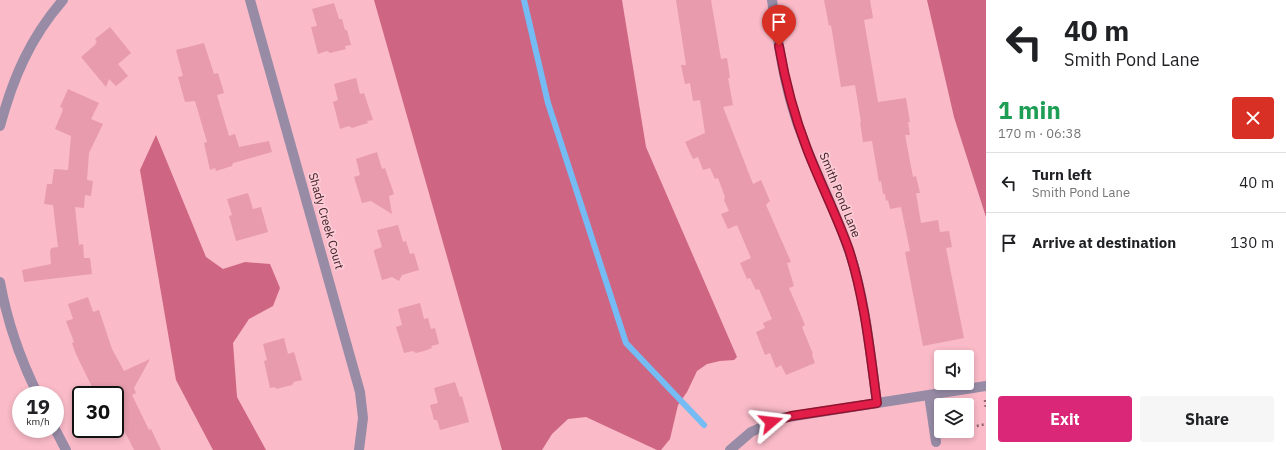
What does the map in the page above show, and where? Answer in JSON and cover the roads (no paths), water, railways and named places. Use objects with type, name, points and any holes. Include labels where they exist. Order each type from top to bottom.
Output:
[{"type":"street","points":[[0,126],[4,92],[20,66],[33,40],[63,0]]},
{"type":"street","name":"Shady Creek Court","points":[[250,0],[360,392],[363,418],[359,450]]},
{"type":"street","name":"Smith Pond Lane","points":[[772,0],[783,70],[796,118],[848,248],[856,274],[877,403]]},
{"type":"street","points":[[0,282],[4,305],[16,346],[34,386]]},
{"type":"street","points":[[730,450],[751,432],[782,418],[986,386]]},
{"type":"street","points":[[929,395],[936,442]]},
{"type":"street","points":[[60,438],[66,450]]},
{"type":"waterway","points":[[524,0],[548,103],[626,343],[704,425]]}]
